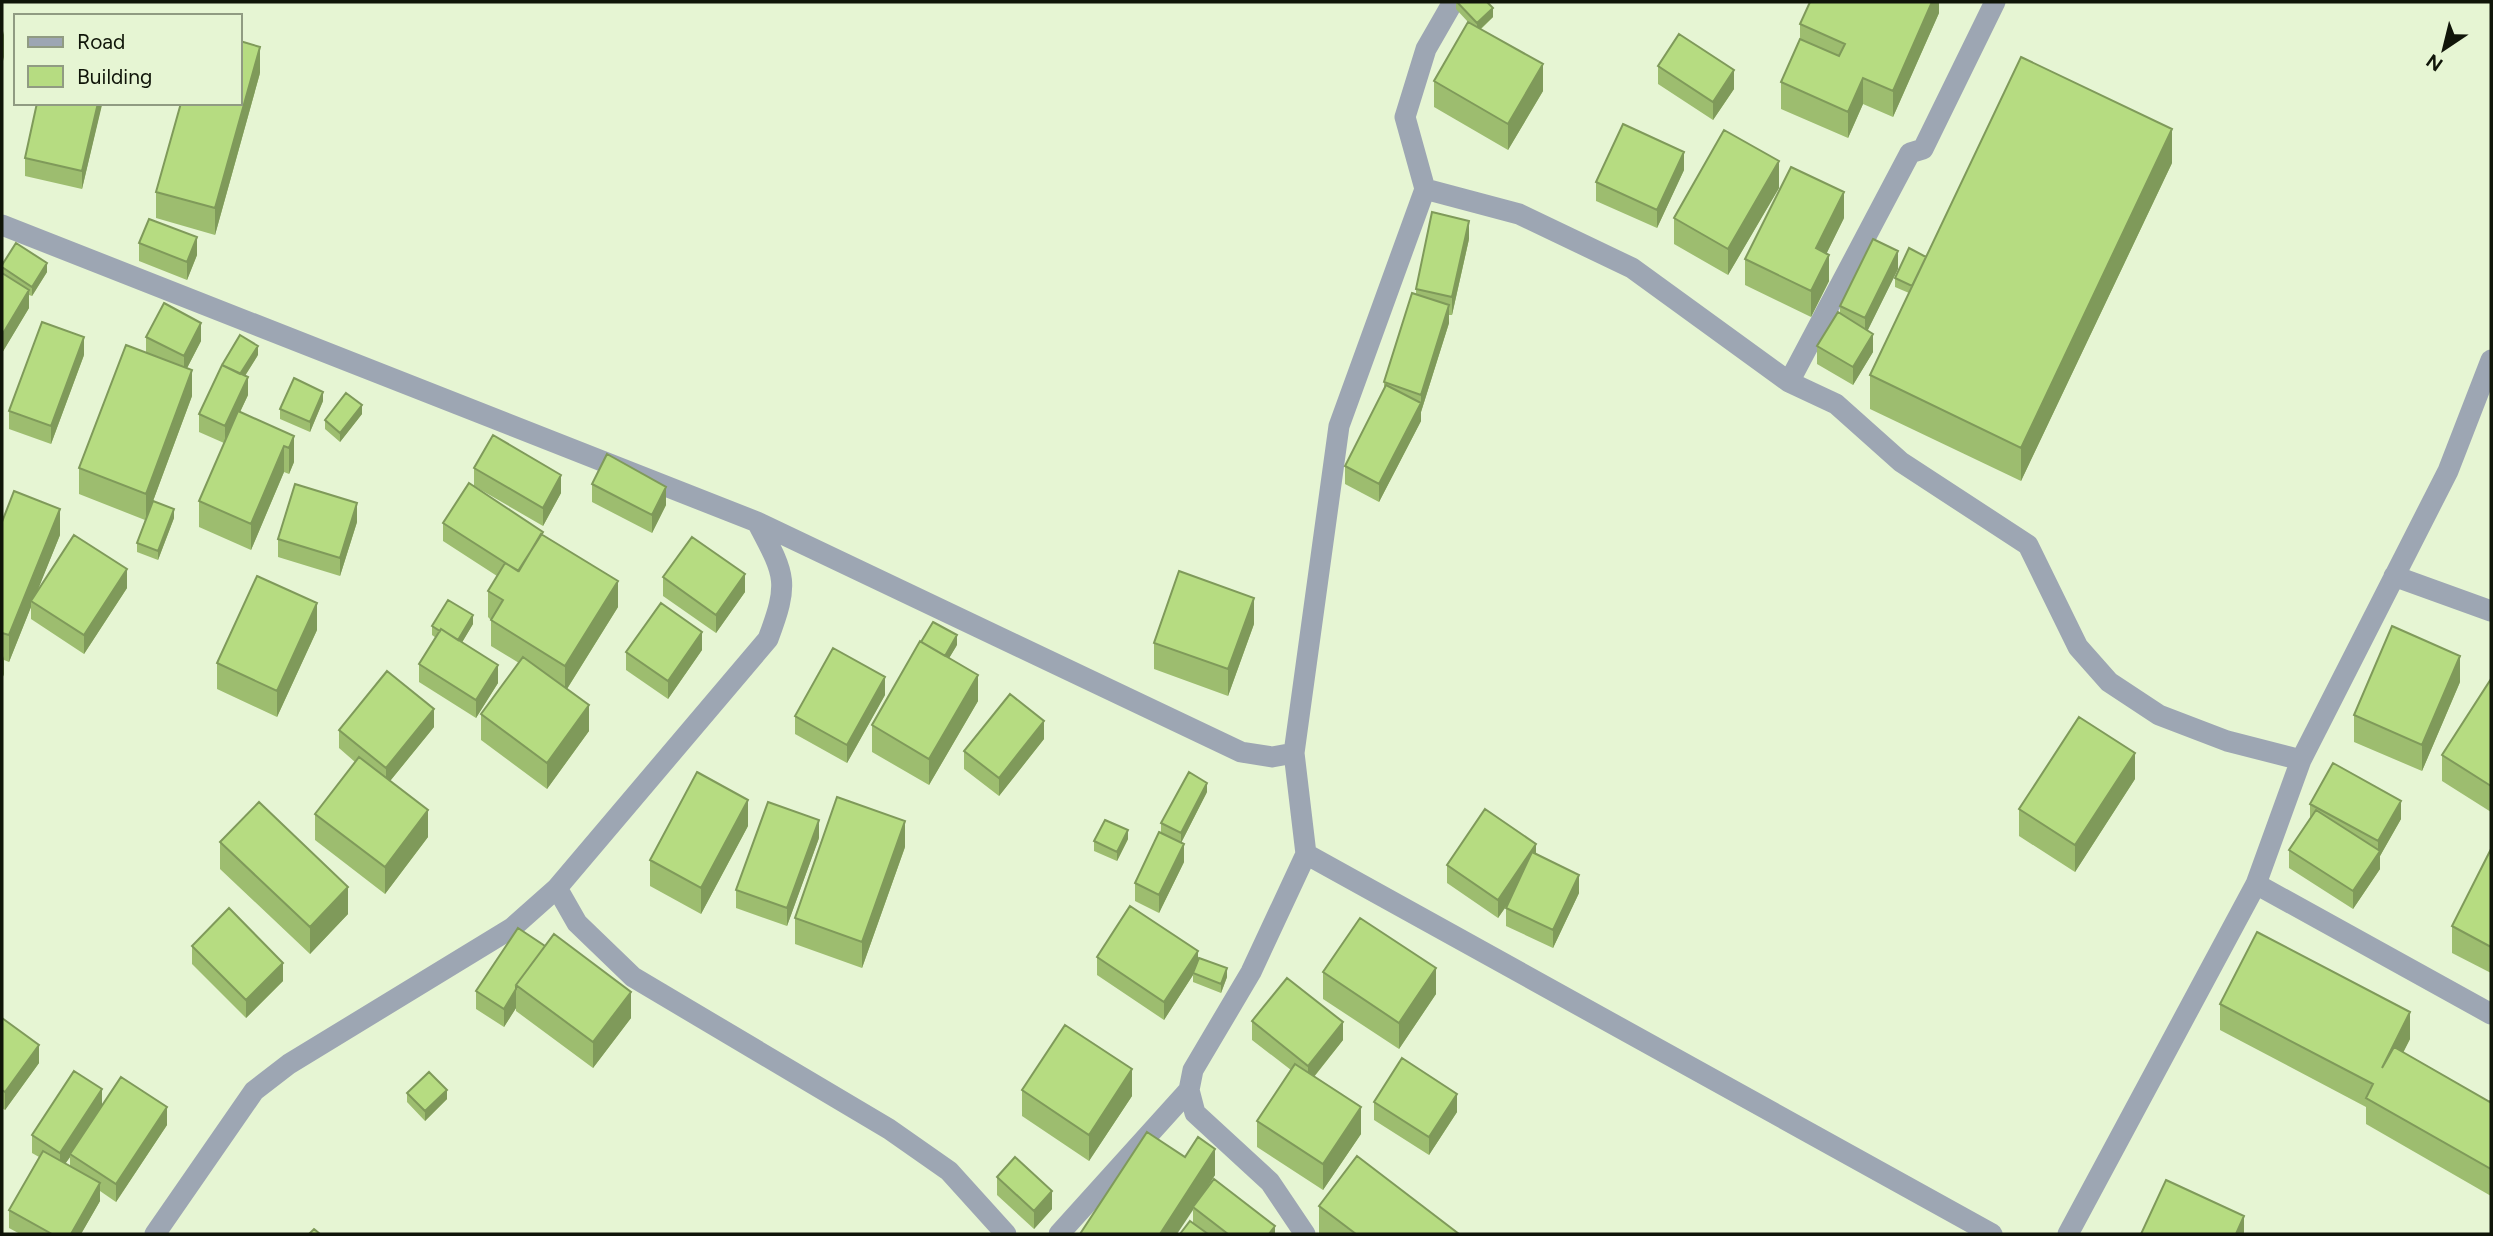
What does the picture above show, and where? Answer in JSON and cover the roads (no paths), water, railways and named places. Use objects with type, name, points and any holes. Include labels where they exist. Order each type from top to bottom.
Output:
[{"type":"street","points":[[1305,1234],[1270,1182],[1195,1113],[1189,1090],[1192,1070],[1251,972],[1306,854],[1294,753],[1339,426],[1425,189],[1405,117],[1426,48],[1453,2]]},
{"type":"street","points":[[1789,383],[1910,153],[1923,149],[1994,2]]},
{"type":"street","points":[[1425,189],[1519,214],[1632,268],[1789,383],[1836,404],[1901,462],[2028,545],[2078,647],[2109,682],[2159,715],[2227,741],[2301,760]]},
{"type":"street","points":[[2,225],[757,522],[1241,752],[1272,757],[1294,753]]},
{"type":"street","points":[[2068,1234],[2256,884],[2301,760],[2448,471],[2491,360]]},
{"type":"street","points":[[155,1234],[254,1091],[289,1064],[512,928],[558,888],[768,639],[782,603],[781,568],[757,522]]},
{"type":"street","points":[[2394,576],[2491,611]]},
{"type":"street","points":[[1306,854],[1993,1234]]},
{"type":"street","points":[[2256,884],[2491,1014]]},
{"type":"street","points":[[558,888],[577,923],[633,977],[890,1129],[949,1171],[1006,1234]]},
{"type":"street","points":[[1059,1234],[1189,1090]]}]
